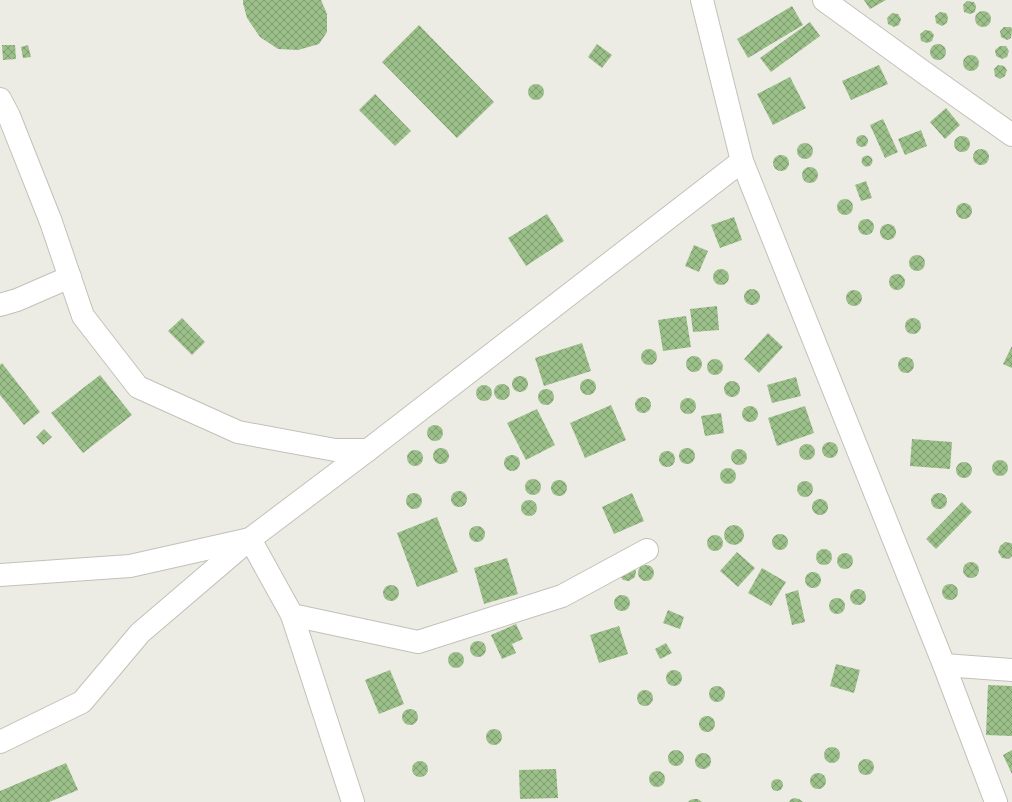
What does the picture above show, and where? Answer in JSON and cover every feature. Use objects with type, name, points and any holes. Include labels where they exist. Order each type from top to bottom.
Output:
[{"type":"street","points":[[702,0],[742,161],[944,665],[996,802]]},
{"type":"street","points":[[824,0],[1012,135]]},
{"type":"street","points":[[0,99],[9,116],[51,222],[83,316],[138,387],[238,432],[335,450],[368,450]]},
{"type":"street","points":[[0,742],[82,702],[140,633],[250,539],[368,450],[742,161]]},
{"type":"street","points":[[0,305],[17,300],[70,277]]},
{"type":"street","points":[[0,575],[130,566],[250,539]]},
{"type":"street","points":[[250,539],[292,615],[353,802]]},
{"type":"street","points":[[292,615],[418,642],[562,596],[646,550]]},
{"type":"street","points":[[944,665],[1012,670]]},
{"type":"building","points":[[243,0],[321,0],[327,14],[327,32],[319,44],[298,50],[278,49],[260,37],[247,18]]},
{"type":"building","points":[[864,0],[886,0],[870,9]]},
{"type":"building","points":[[967,1],[974,2],[976,6],[975,12],[970,14],[964,12],[963,5]]},
{"type":"building","points":[[792,6],[803,25],[748,58],[737,39]]},
{"type":"building","points":[[983,11],[989,13],[991,19],[989,25],[983,27],[977,25],[975,19],[977,13]]},
{"type":"building","points":[[940,12],[946,13],[948,17],[947,23],[942,26],[936,23],[935,16]]},
{"type":"building","points":[[892,13],[898,14],[901,19],[899,25],[894,27],[888,24],[887,18]]},
{"type":"building","points":[[810,22],[820,36],[771,72],[760,58]]},
{"type":"building","points":[[419,25],[494,102],[457,138],[382,62]]},
{"type":"building","points":[[1004,27],[1011,27],[1012,30],[1011,38],[1007,40],[1001,37],[1000,31]]},
{"type":"building","points":[[925,30],[931,31],[934,35],[932,41],[927,43],[921,41],[920,34]]},
{"type":"building","points":[[597,44],[612,55],[602,68],[588,57]]},
{"type":"building","points":[[938,44],[944,46],[946,52],[944,58],[938,60],[932,58],[930,52],[932,46]]},
{"type":"building","points":[[2,45],[15,45],[16,59],[3,60]]},
{"type":"building","points":[[28,45],[31,57],[23,58],[21,47]]},
{"type":"building","points":[[1000,46],[1006,46],[1009,51],[1007,57],[1002,59],[996,56],[995,50]]},
{"type":"building","points":[[971,55],[977,57],[979,63],[977,69],[971,71],[965,69],[963,63],[965,57]]},
{"type":"building","points":[[879,65],[888,84],[851,100],[842,81]]},
{"type":"building","points":[[998,65],[1004,66],[1007,70],[1005,76],[1000,79],[995,76],[994,69]]},
{"type":"building","points":[[790,77],[806,108],[773,125],[757,94]]},
{"type":"building","points":[[536,84],[543,89],[544,92],[539,99],[536,100],[529,95],[528,92],[533,85]]},
{"type":"building","points":[[375,94],[411,131],[395,146],[359,110]]},
{"type":"building","points":[[946,108],[960,125],[945,139],[930,122]]},
{"type":"building","points":[[883,119],[898,152],[885,158],[870,125]]},
{"type":"building","points":[[921,130],[927,146],[905,155],[898,139]]},
{"type":"building","points":[[864,135],[867,136],[867,146],[860,147],[857,146],[856,139],[857,136]]},
{"type":"building","points":[[962,136],[968,138],[970,144],[968,150],[962,152],[956,150],[954,144],[956,138]]},
{"type":"building","points":[[805,143],[811,145],[813,151],[811,157],[805,159],[799,157],[797,151],[799,145]]},
{"type":"building","points":[[981,149],[987,151],[989,157],[987,163],[981,165],[975,163],[973,157],[975,151]]},
{"type":"building","points":[[781,155],[787,157],[789,163],[787,169],[781,171],[775,169],[773,163],[775,157]]},
{"type":"building","points":[[865,156],[869,156],[871,157],[871,165],[865,166],[862,163],[862,159]]},
{"type":"building","points":[[810,167],[816,169],[818,175],[816,181],[810,183],[804,181],[802,175],[804,169]]},
{"type":"building","points":[[866,181],[872,198],[861,201],[855,185]]},
{"type":"building","points":[[845,199],[851,201],[853,207],[851,213],[845,215],[839,213],[837,207],[839,201]]},
{"type":"building","points":[[964,203],[970,205],[972,211],[970,217],[964,219],[958,217],[956,211],[958,205]]},
{"type":"building","points":[[547,214],[564,241],[526,266],[508,238]]},
{"type":"building","points":[[734,217],[742,240],[720,248],[711,225]]},
{"type":"building","points":[[866,219],[872,221],[874,227],[872,233],[866,235],[860,233],[858,227],[860,221]]},
{"type":"building","points":[[888,224],[894,226],[896,232],[894,238],[888,240],[882,238],[880,232],[882,226]]},
{"type":"building","points":[[694,245],[708,251],[699,272],[685,266]]},
{"type":"building","points":[[917,255],[923,257],[925,263],[923,269],[917,271],[911,269],[909,263],[911,257]]},
{"type":"building","points":[[721,269],[727,271],[729,277],[727,283],[721,285],[715,283],[713,277],[715,271]]},
{"type":"building","points":[[897,274],[903,276],[905,282],[903,288],[897,290],[891,288],[889,282],[891,276]]},
{"type":"building","points":[[752,289],[758,291],[760,297],[758,303],[752,305],[746,303],[744,297],[746,291]]},
{"type":"building","points":[[854,290],[860,292],[862,298],[860,304],[854,306],[848,304],[846,298],[848,292]]},
{"type":"building","points":[[717,306],[719,330],[693,332],[690,309]]},
{"type":"building","points":[[686,316],[691,347],[663,351],[658,320]]},
{"type":"building","points":[[182,318],[205,342],[192,355],[168,331]]},
{"type":"building","points":[[913,318],[919,320],[921,326],[919,332],[913,334],[907,332],[905,326],[907,320]]},
{"type":"building","points":[[768,333],[783,347],[759,373],[744,359]]},
{"type":"building","points":[[582,343],[591,371],[544,386],[535,358]]},
{"type":"building","points":[[1012,346],[1012,368],[1003,364]]},
{"type":"building","points":[[649,349],[655,351],[657,357],[655,363],[649,365],[643,363],[641,357],[643,351]]},
{"type":"building","points":[[694,356],[700,358],[702,364],[700,370],[694,372],[688,370],[686,364],[688,358]]},
{"type":"building","points":[[906,357],[912,359],[914,365],[912,371],[906,373],[900,371],[898,365],[900,359]]},
{"type":"building","points":[[715,359],[721,361],[723,367],[721,373],[715,375],[709,373],[707,367],[709,361]]},
{"type":"building","points":[[2,363],[40,412],[24,425],[0,395],[0,365]]},
{"type":"building","points":[[100,375],[132,415],[83,453],[51,413]]},
{"type":"building","points":[[520,376],[526,378],[528,384],[526,390],[520,392],[514,390],[512,384],[514,378]]},
{"type":"building","points":[[796,377],[801,396],[772,403],[767,385]]},
{"type":"building","points":[[588,379],[594,381],[596,387],[594,393],[588,395],[582,393],[580,387],[582,381]]},
{"type":"building","points":[[732,381],[738,383],[740,389],[738,395],[732,397],[726,395],[724,389],[726,383]]},
{"type":"building","points":[[502,384],[508,386],[510,392],[508,398],[502,400],[496,398],[494,392],[496,386]]},
{"type":"building","points":[[484,385],[490,387],[492,393],[490,399],[484,401],[478,399],[476,393],[478,387]]},
{"type":"building","points":[[546,389],[552,391],[554,397],[552,403],[546,405],[540,403],[538,397],[540,391]]},
{"type":"building","points":[[643,397],[649,399],[651,405],[649,411],[643,413],[637,411],[635,405],[637,399]]},
{"type":"building","points":[[688,398],[694,400],[696,406],[694,412],[688,414],[682,412],[680,406],[682,400]]},
{"type":"building","points":[[611,405],[626,440],[585,458],[570,423]]},
{"type":"building","points":[[750,406],[756,408],[758,414],[756,420],[750,422],[744,420],[742,414],[744,408]]},
{"type":"building","points":[[805,406],[814,433],[777,446],[768,418]]},
{"type":"building","points":[[537,409],[555,445],[526,460],[507,423]]},
{"type":"building","points":[[721,413],[724,433],[705,436],[701,416]]},
{"type":"building","points":[[435,425],[441,427],[443,433],[441,439],[435,441],[429,439],[427,433],[429,427]]},
{"type":"building","points":[[44,429],[52,437],[43,445],[36,437]]},
{"type":"building","points":[[912,439],[952,442],[950,469],[910,466]]},
{"type":"building","points":[[830,442],[836,444],[838,450],[836,456],[830,458],[824,456],[822,450],[824,444]]},
{"type":"building","points":[[807,444],[813,446],[815,452],[813,458],[807,460],[801,458],[799,452],[801,446]]},
{"type":"building","points":[[441,448],[447,450],[449,456],[447,462],[441,464],[435,462],[433,456],[435,450]]},
{"type":"building","points":[[687,448],[693,450],[695,456],[693,462],[687,464],[681,462],[679,456],[681,450]]},
{"type":"building","points":[[739,449],[745,451],[747,457],[745,463],[739,465],[733,463],[731,457],[733,451]]},
{"type":"building","points":[[415,450],[421,452],[423,458],[421,464],[415,466],[409,464],[407,458],[409,452]]},
{"type":"building","points":[[667,451],[673,453],[675,459],[673,465],[667,467],[661,465],[659,459],[661,453]]},
{"type":"building","points":[[512,455],[518,457],[520,463],[518,469],[512,471],[506,469],[504,463],[506,457]]},
{"type":"building","points":[[1000,460],[1006,462],[1008,468],[1006,474],[1000,476],[994,474],[992,468],[994,462]]},
{"type":"building","points":[[964,462],[970,464],[972,470],[970,476],[964,478],[958,476],[956,470],[958,464]]},
{"type":"building","points":[[728,468],[734,470],[736,476],[734,482],[728,484],[722,482],[720,476],[722,470]]},
{"type":"building","points":[[533,479],[539,481],[541,487],[539,493],[533,495],[527,493],[525,487],[527,481]]},
{"type":"building","points":[[559,480],[565,482],[567,488],[565,494],[559,496],[553,494],[551,488],[553,482]]},
{"type":"building","points":[[805,481],[811,483],[813,489],[811,495],[805,497],[799,495],[797,489],[799,483]]},
{"type":"building","points":[[459,491],[465,493],[467,499],[465,505],[459,507],[453,505],[451,499],[453,493]]},
{"type":"building","points":[[414,493],[420,495],[422,501],[420,507],[414,509],[408,507],[406,501],[408,495]]},
{"type":"building","points":[[632,493],[644,521],[614,534],[602,507]]},
{"type":"building","points":[[939,493],[945,495],[947,501],[945,507],[939,509],[933,507],[931,501],[933,495]]},
{"type":"building","points":[[820,499],[826,501],[828,507],[826,513],[820,515],[814,513],[812,507],[814,501]]},
{"type":"building","points":[[529,500],[535,502],[537,508],[535,514],[529,516],[523,514],[521,508],[523,502]]},
{"type":"building","points":[[962,502],[972,512],[936,549],[926,539]]},
{"type":"building","points":[[437,517],[458,572],[417,587],[397,533]]},
{"type":"building","points":[[730,525],[738,525],[744,531],[744,539],[738,545],[730,545],[724,539],[724,531]]},
{"type":"building","points":[[477,526],[483,528],[485,534],[483,540],[477,542],[471,540],[469,534],[471,528]]},
{"type":"building","points":[[780,534],[786,536],[788,542],[786,548],[780,550],[774,548],[772,542],[774,536]]},
{"type":"building","points":[[715,535],[721,537],[723,543],[721,549],[715,551],[709,549],[707,543],[709,537]]},
{"type":"building","points":[[1005,542],[1012,544],[1012,556],[1009,559],[1002,558],[998,552],[1000,546]]},
{"type":"building","points":[[824,549],[830,551],[832,557],[830,563],[824,565],[818,563],[816,557],[818,551]]},
{"type":"building","points":[[737,552],[755,568],[738,587],[720,571]]},
{"type":"building","points":[[845,553],[851,555],[853,561],[851,567],[845,569],[839,567],[837,561],[839,555]]},
{"type":"building","points":[[507,558],[518,594],[484,604],[474,568]]},
{"type":"building","points":[[971,562],[977,564],[979,570],[977,576],[971,578],[965,576],[963,570],[965,564]]},
{"type":"building","points":[[632,565],[636,571],[635,577],[629,581],[623,580],[619,574]]},
{"type":"building","points":[[646,565],[652,567],[654,573],[652,579],[646,581],[640,579],[638,573],[640,567]]},
{"type":"building","points":[[762,568],[786,582],[771,606],[748,593]]},
{"type":"building","points":[[813,572],[819,574],[821,580],[819,586],[813,588],[807,586],[805,580],[807,574]]},
{"type":"building","points":[[950,584],[956,586],[958,592],[956,598],[950,600],[944,598],[942,592],[944,586]]},
{"type":"building","points":[[391,585],[397,587],[399,593],[397,599],[391,601],[385,599],[383,593],[385,587]]},
{"type":"building","points":[[858,589],[864,591],[866,597],[864,603],[858,605],[852,603],[850,597],[852,591]]},
{"type":"building","points":[[798,590],[805,622],[792,625],[785,594]]},
{"type":"building","points":[[619,595],[625,595],[630,600],[628,609],[625,611],[619,611],[614,606],[614,600]]},
{"type":"building","points":[[837,598],[843,600],[845,606],[843,612],[837,614],[831,612],[829,606],[831,600]]},
{"type":"building","points":[[668,610],[684,617],[680,629],[663,623]]},
{"type":"building","points":[[516,624],[523,639],[512,644],[516,653],[502,659],[491,635]]},
{"type":"building","points":[[619,626],[628,654],[599,663],[590,635]]},
{"type":"building","points":[[478,641],[484,643],[486,649],[484,655],[478,657],[472,655],[470,649],[472,643]]},
{"type":"building","points":[[666,643],[672,653],[660,659],[655,649]]},
{"type":"building","points":[[456,652],[462,654],[464,660],[462,666],[456,668],[450,666],[448,660],[450,654]]},
{"type":"building","points":[[836,664],[860,670],[854,693],[830,686]]},
{"type":"building","points":[[390,670],[404,704],[379,714],[365,680]]},
{"type":"building","points":[[674,670],[680,672],[682,678],[680,684],[674,686],[668,684],[666,678],[668,672]]},
{"type":"building","points":[[988,685],[1012,686],[1012,736],[986,735]]},
{"type":"building","points":[[714,686],[720,686],[725,691],[723,700],[720,702],[714,702],[709,697],[709,691]]},
{"type":"building","points":[[642,690],[648,690],[653,695],[651,704],[648,706],[642,706],[637,701],[637,695]]},
{"type":"building","points":[[410,709],[416,711],[418,717],[416,723],[410,725],[404,723],[402,717],[404,711]]},
{"type":"building","points":[[704,716],[710,716],[715,721],[713,730],[710,732],[704,732],[699,727],[699,721]]},
{"type":"building","points":[[494,729],[500,731],[502,737],[500,743],[494,745],[488,743],[486,737],[488,731]]},
{"type":"building","points":[[829,747],[835,747],[840,752],[838,761],[835,763],[829,763],[824,758],[824,752]]},
{"type":"building","points":[[673,750],[679,750],[684,755],[682,764],[679,766],[673,766],[668,761],[668,755]]},
{"type":"building","points":[[1012,750],[1012,774],[1003,755]]},
{"type":"building","points":[[700,753],[706,753],[711,758],[709,767],[706,769],[700,769],[695,764],[695,758]]},
{"type":"building","points":[[863,759],[869,759],[874,764],[872,773],[869,775],[863,775],[858,770],[858,764]]},
{"type":"building","points":[[420,761],[426,763],[428,769],[426,775],[420,777],[414,775],[412,769],[414,763]]},
{"type":"building","points":[[66,763],[78,790],[49,802],[0,802],[0,791]]},
{"type":"building","points":[[556,769],[558,798],[520,799],[519,770]]},
{"type":"building","points":[[654,771],[660,771],[665,776],[663,785],[660,787],[654,787],[649,782],[649,776]]},
{"type":"building","points":[[815,773],[821,773],[826,778],[824,787],[821,789],[815,789],[810,784],[810,778]]},
{"type":"building","points":[[779,779],[782,780],[782,790],[775,791],[772,790],[771,783],[772,780]]},
{"type":"building","points":[[794,798],[799,799],[803,802],[789,802]]},
{"type":"building","points":[[698,799],[702,802],[688,802]]}]
